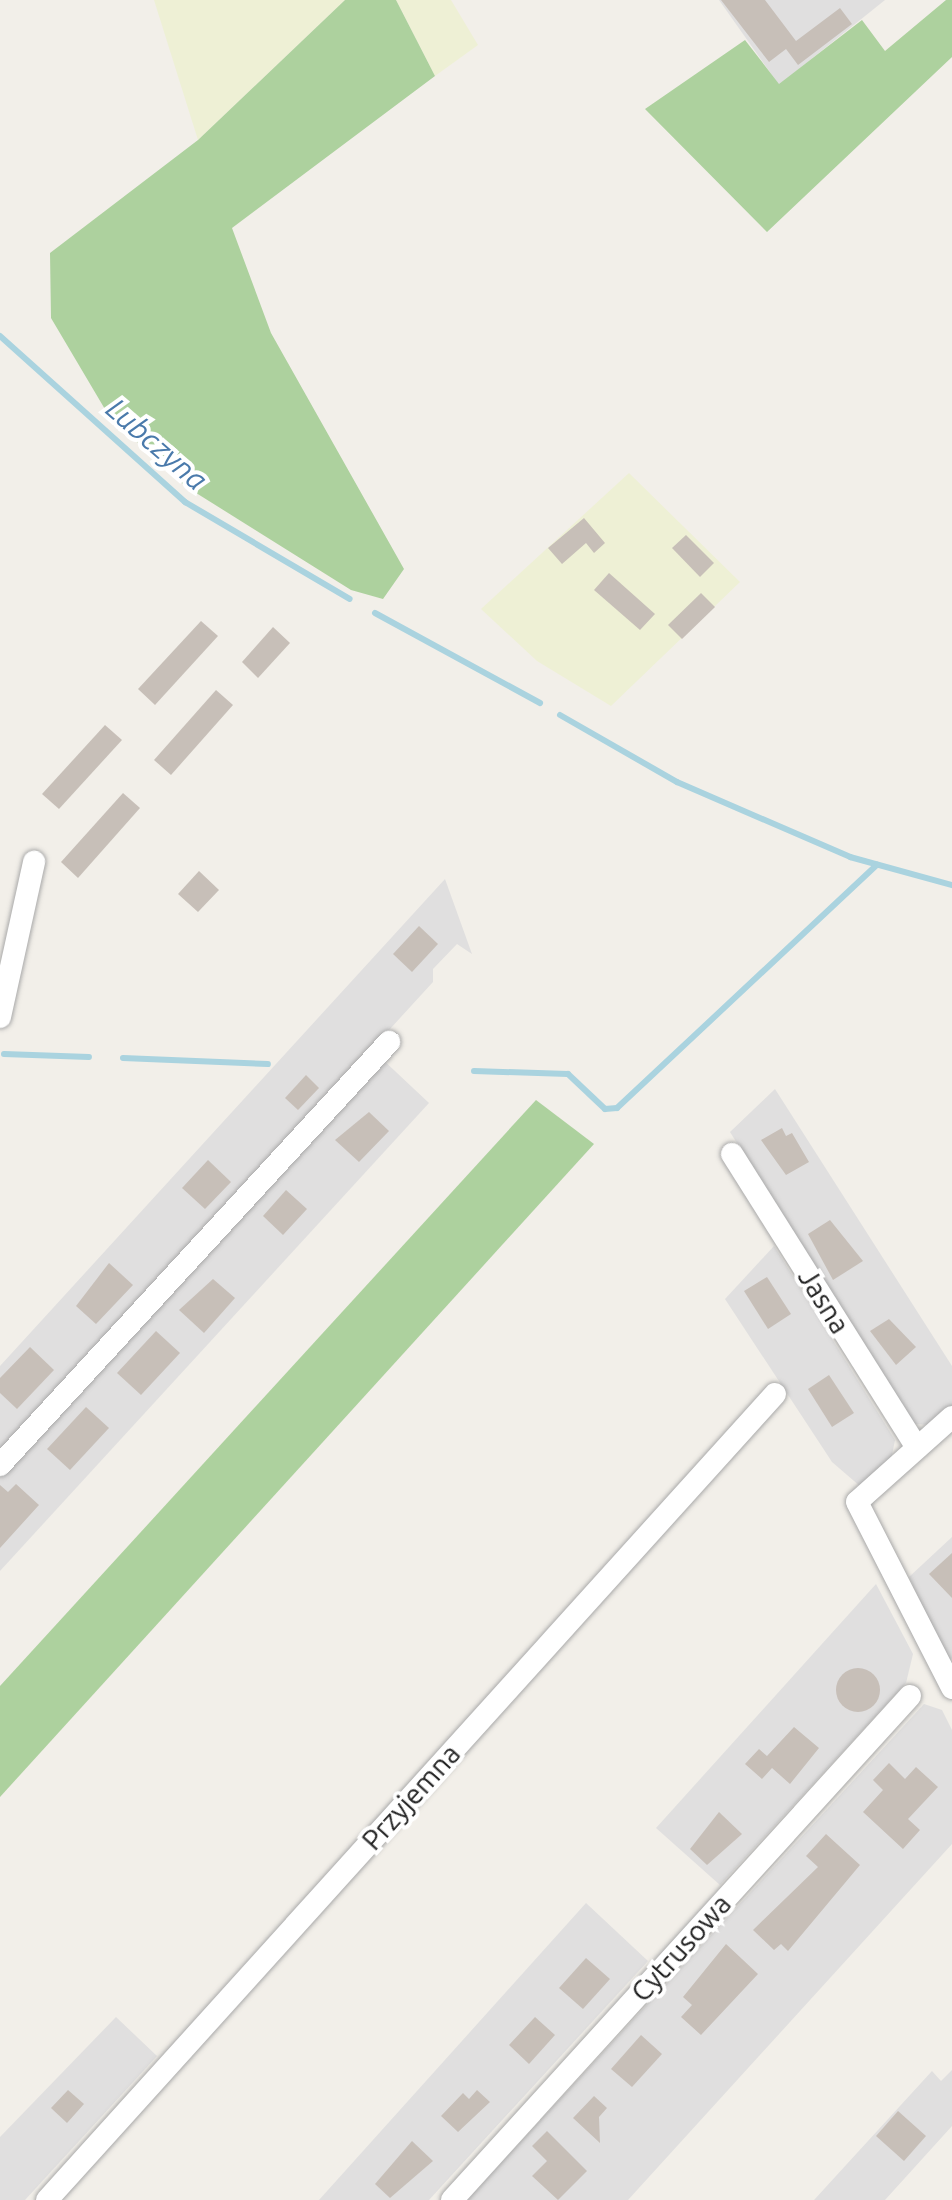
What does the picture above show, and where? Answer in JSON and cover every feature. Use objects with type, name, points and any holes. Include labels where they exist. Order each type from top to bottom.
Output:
[{"type":"street","points":[[0,1017],[34,862]]},
{"type":"street","points":[[0,1464],[389,1042]]},
{"type":"street","name":"Jasna","points":[[732,1154],[917,1448]]},
{"type":"street","name":"Przyjemna","points":[[48,2200],[774,1394]]},
{"type":"street","points":[[952,1417],[857,1502],[952,1688]]},
{"type":"street","name":"Cytrusowa","points":[[452,2200],[910,1696]]},
{"type":"shaded area","points":[[719,0],[885,0],[779,85]]},
{"type":"shaded area","points":[[445,879],[472,954],[457,944],[433,969],[433,982],[0,1455],[0,1366]]},
{"type":"shaded area","points":[[380,1057],[429,1103],[0,1571],[0,1475]]},
{"type":"shaded area","points":[[775,1089],[952,1366],[952,1408],[932,1425],[914,1424],[730,1132]]},
{"type":"shaded area","points":[[774,1246],[895,1440],[891,1460],[861,1487],[832,1462],[725,1299]]},
{"type":"shaded area","points":[[952,1537],[952,1658],[946,1664],[909,1577]]},
{"type":"shaded area","points":[[876,1584],[913,1654],[906,1683],[720,1885],[656,1828]]},
{"type":"shaded area","points":[[924,1704],[942,1710],[952,1730],[952,1844],[628,2200],[467,2200]]},
{"type":"shaded area","points":[[586,1903],[648,1961],[429,2200],[319,2200]]},
{"type":"shaded area","points":[[116,2017],[157,2056],[25,2200],[0,2200],[0,2137]]},
{"type":"shaded area","points":[[952,2070],[952,2126],[885,2200],[814,2200],[932,2071],[941,2081]]},
{"type":"green space","points":[[154,0],[345,0],[198,140]]},
{"type":"green space","points":[[345,0],[396,0],[435,76],[232,228],[271,333],[404,569],[383,599],[351,590],[185,486],[109,416],[51,318],[50,253],[198,140]]},
{"type":"green space","points":[[396,0],[451,0],[478,45],[435,76]]},
{"type":"green space","points":[[946,0],[952,0],[952,57],[767,232],[645,109],[745,40],[779,84],[862,20],[885,51]]},
{"type":"green space","points":[[629,473],[740,582],[611,706],[537,661],[481,609]]},
{"type":"green space","points":[[536,1100],[594,1144],[0,1797],[0,1686]]},
{"type":"building","points":[[721,0],[765,0],[796,41],[840,8],[852,24],[798,65],[786,49],[769,62]]},
{"type":"building","points":[[584,518],[605,543],[594,553],[586,543],[562,564],[548,548]]},
{"type":"building","points":[[686,535],[714,563],[700,577],[672,548]]},
{"type":"building","points":[[609,573],[655,614],[640,630],[594,590]]},
{"type":"building","points":[[701,593],[715,607],[682,639],[668,625]]},
{"type":"building","points":[[201,621],[218,636],[155,705],[138,689]]},
{"type":"building","points":[[273,627],[290,643],[258,678],[242,662]]},
{"type":"building","points":[[216,690],[233,705],[171,775],[154,760]]},
{"type":"building","points":[[105,725],[122,740],[59,809],[42,794]]},
{"type":"building","points":[[123,793],[140,808],[78,878],[61,862]]},
{"type":"building","points":[[199,871],[219,890],[198,912],[178,894]]},
{"type":"building","points":[[419,926],[438,944],[412,972],[393,954]]},
{"type":"building","points":[[306,1075],[319,1088],[298,1110],[285,1098]]},
{"type":"building","points":[[369,1112],[389,1131],[359,1162],[335,1140]]},
{"type":"building","points":[[782,1128],[786,1136],[792,1133],[809,1162],[786,1175],[761,1140]]},
{"type":"building","points":[[208,1160],[231,1182],[205,1209],[182,1188]]},
{"type":"building","points":[[286,1190],[307,1209],[283,1235],[263,1216]]},
{"type":"building","points":[[830,1220],[863,1261],[833,1280],[808,1234]]},
{"type":"building","points":[[109,1263],[133,1285],[96,1324],[76,1306]]},
{"type":"building","points":[[767,1277],[791,1314],[768,1329],[744,1291]]},
{"type":"building","points":[[213,1279],[235,1298],[204,1333],[179,1310]]},
{"type":"building","points":[[889,1319],[916,1347],[896,1365],[870,1331]]},
{"type":"building","points":[[156,1331],[180,1353],[141,1395],[117,1373]]},
{"type":"building","points":[[30,1347],[54,1370],[17,1409],[0,1393],[0,1378]]},
{"type":"building","points":[[829,1375],[854,1413],[832,1427],[808,1389]]},
{"type":"building","points":[[86,1407],[109,1428],[70,1470],[47,1449]]},
{"type":"building","points":[[16,1484],[39,1505],[0,1548],[0,1485],[8,1492]]},
{"type":"building","points":[[952,1553],[952,1598],[929,1574]]},
{"type":"building","points":[[858,1668],[874,1674],[880,1690],[874,1706],[858,1712],[842,1706],[836,1690],[842,1674]]},
{"type":"building","points":[[794,1727],[819,1748],[790,1784],[772,1768],[762,1779],[745,1764],[759,1749],[767,1756]]},
{"type":"building","points":[[889,1763],[905,1779],[916,1767],[938,1787],[908,1819],[920,1830],[903,1849],[863,1812],[883,1790],[873,1780]]},
{"type":"building","points":[[719,1812],[742,1834],[707,1865],[690,1849]]},
{"type":"building","points":[[826,1834],[860,1865],[788,1951],[781,1944],[774,1950],[753,1930],[818,1867],[806,1856]]},
{"type":"building","points":[[726,1944],[758,1974],[701,2035],[681,2017],[692,2005],[683,1997]]},
{"type":"building","points":[[586,1958],[610,1979],[583,2009],[559,1988]]},
{"type":"building","points":[[535,2017],[555,2035],[529,2064],[509,2045]]},
{"type":"building","points":[[641,2035],[662,2054],[632,2087],[611,2069]]},
{"type":"building","points":[[68,2090],[84,2104],[67,2123],[51,2108]]},
{"type":"building","points":[[477,2090],[490,2102],[458,2132],[441,2116],[463,2093],[469,2099]]},
{"type":"building","points":[[594,2096],[607,2108],[599,2117],[600,2143],[573,2118]]},
{"type":"building","points":[[898,2111],[926,2136],[904,2161],[876,2136]]},
{"type":"building","points":[[547,2131],[587,2171],[558,2200],[532,2176],[547,2161],[532,2146]]},
{"type":"building","points":[[412,2141],[433,2161],[390,2198],[375,2184]]},
{"type":"waterway","name":"Lubczyna","points":[[0,336],[185,502],[350,599]]},
{"type":"waterway","name":"Lubczyna","points":[[375,613],[540,703]]},
{"type":"waterway","name":"Lubczyna","points":[[560,715],[677,782],[850,857],[952,885]]},
{"type":"waterway","points":[[474,1071],[568,1074],[605,1109],[617,1108],[877,865]]},
{"type":"waterway","points":[[4,1054],[89,1057]]},
{"type":"waterway","points":[[123,1058],[268,1064]]}]
